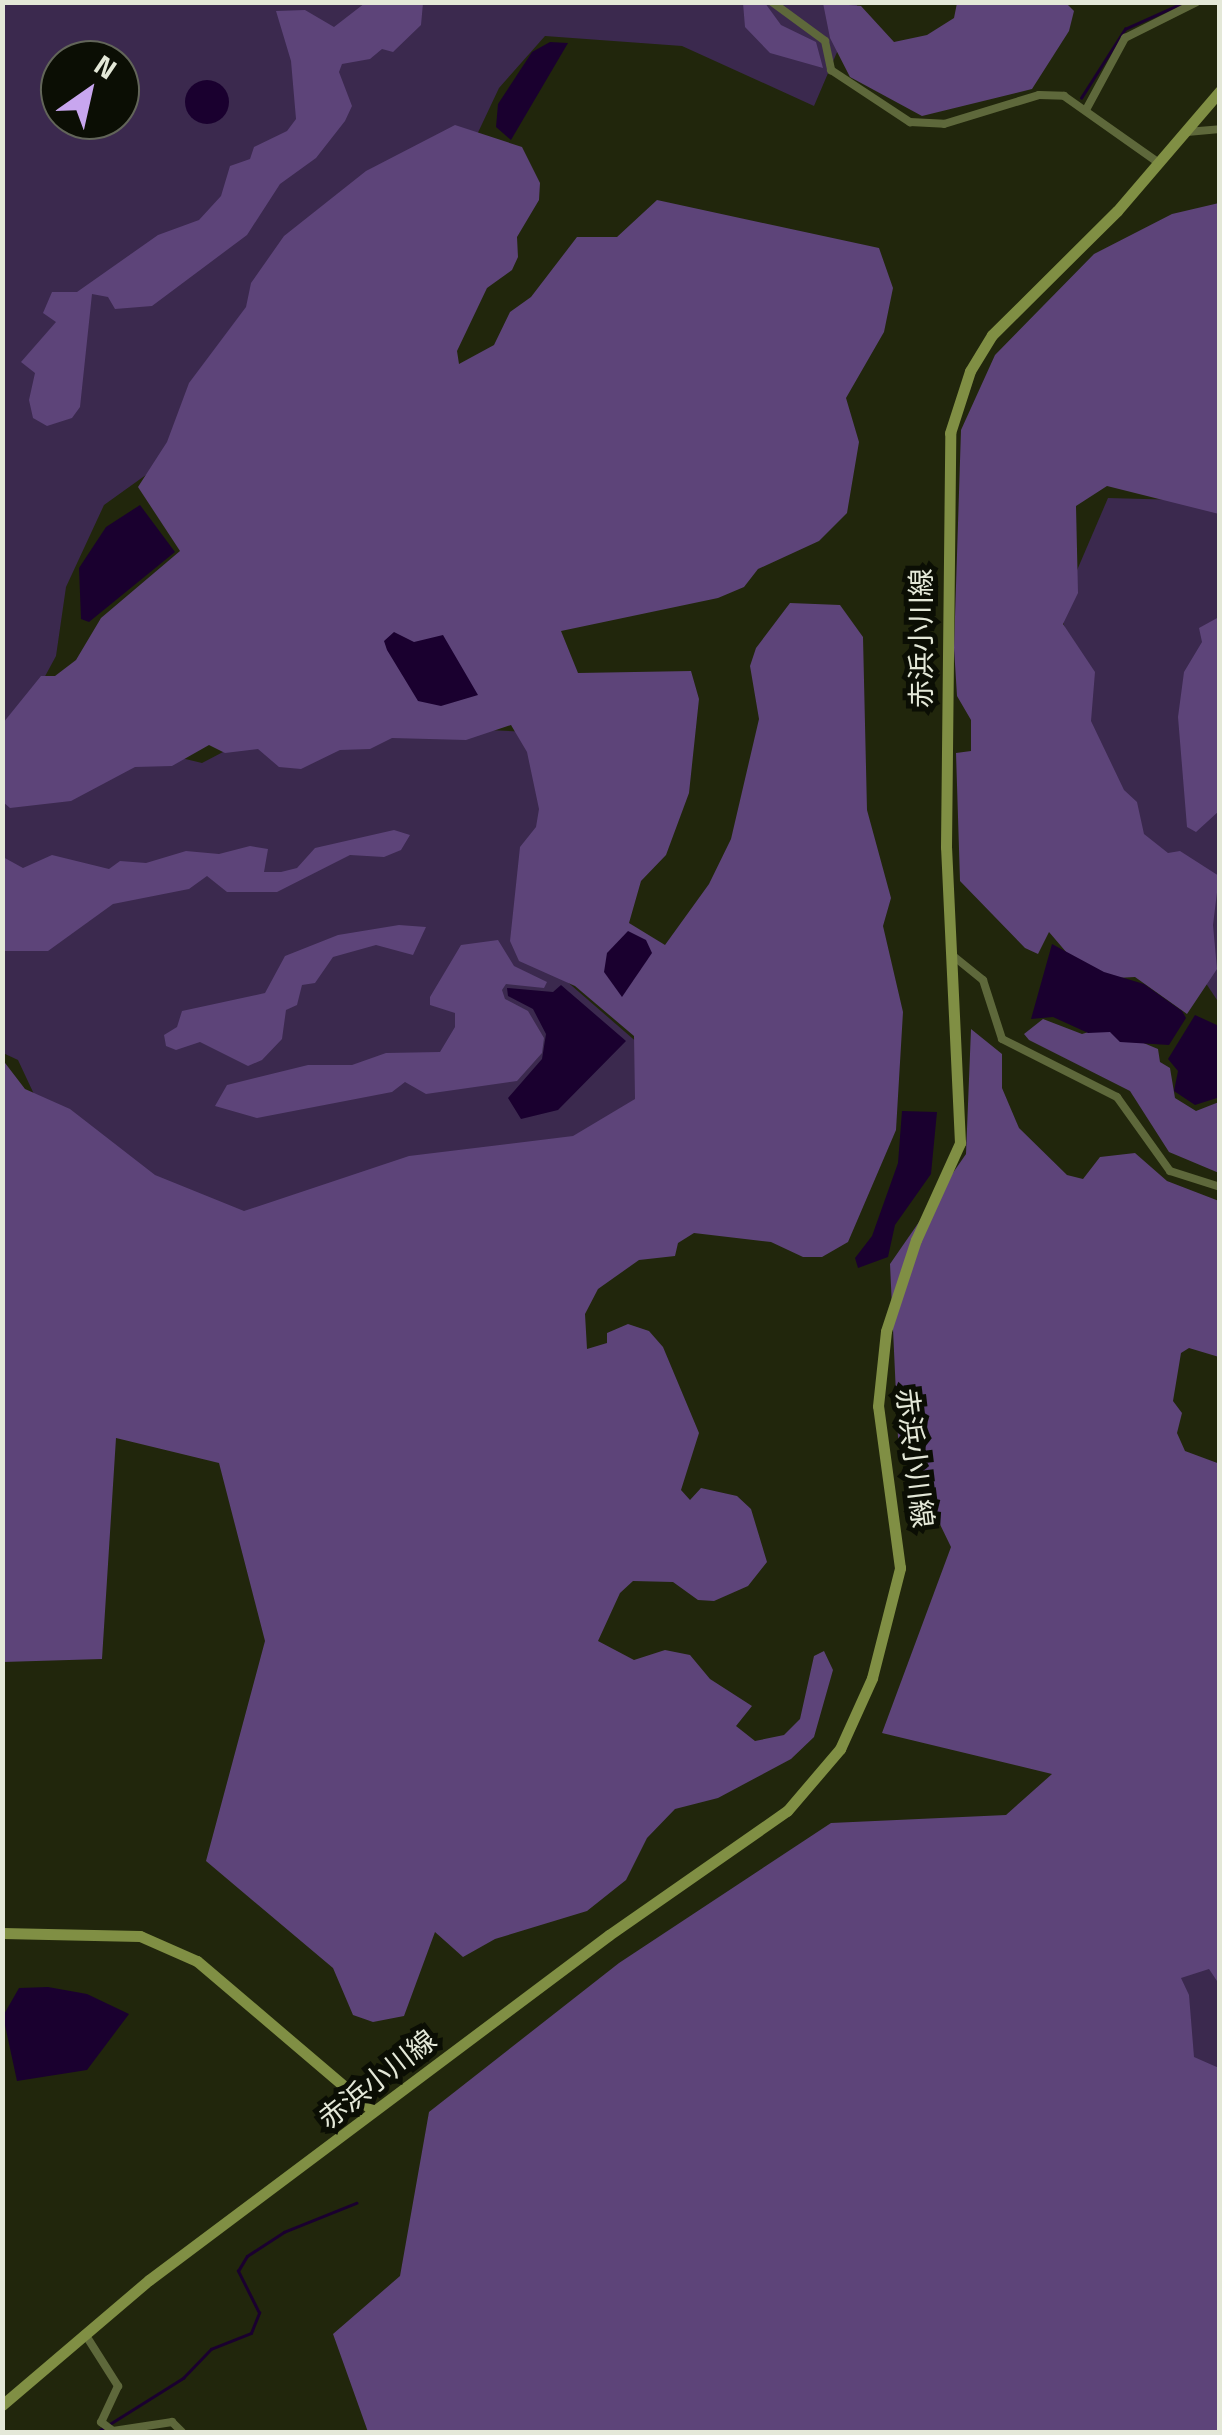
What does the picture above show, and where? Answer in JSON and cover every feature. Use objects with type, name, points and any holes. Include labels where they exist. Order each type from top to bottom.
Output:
[{"type":"main road","name":"赤浜小川線","points":[[2,2405],[84,2330],[373,2111],[787,1811],[840,1749],[872,1678],[898,1583],[900,1539],[878,1406],[880,1373],[900,1285],[960,1144],[952,955],[947,491],[957,402],[992,336],[1160,163],[1220,92]]},
{"type":"main road","points":[[2,1933],[140,1936],[197,1962],[373,2111]]},
{"type":"street","points":[[772,2],[825,41],[831,70],[910,122],[944,124],[1038,96],[1064,96],[1160,163]]},
{"type":"street","points":[[1086,108],[1124,38],[1197,2]]},
{"type":"street","points":[[1187,132],[1220,128]]},
{"type":"street","points":[[952,955],[983,980],[1002,1039],[1117,1097],[1170,1171],[1220,1187]]},
{"type":"street","points":[[84,2330],[86,2343],[118,2386],[101,2422],[112,2431],[172,2422],[182,2432]]},
{"type":"shaded area","points":[[3,3],[858,3],[814,106],[682,46],[545,36],[499,88],[474,141],[157,467],[104,505],[66,587],[56,656],[3,754]]},
{"type":"shaded area","points":[[365,3],[423,3],[421,25],[393,52],[382,49],[370,59],[342,64],[339,72],[352,106],[345,121],[316,158],[280,184],[247,235],[152,306],[115,309],[108,297],[92,294],[80,407],[72,418],[47,426],[33,418],[29,400],[35,373],[21,362],[56,322],[43,313],[52,292],[77,292],[158,235],[199,220],[221,196],[230,166],[250,159],[254,147],[287,131],[296,119],[291,61],[276,11],[305,10],[334,27]]},
{"type":"shaded area","points":[[743,3],[765,3],[781,25],[816,42],[823,68],[770,53],[745,27]]},
{"type":"shaded area","points":[[823,3],[861,6],[894,42],[927,35],[954,18],[957,3],[1066,3],[1074,11],[1069,31],[1032,89],[922,116],[850,77],[830,38]]},
{"type":"shaded area","points":[[550,42],[568,43],[511,140],[496,127],[498,104],[532,52]]},
{"type":"shaded area","points":[[207,80],[223,86],[229,102],[223,118],[207,124],[191,118],[185,102],[191,86]]},
{"type":"shaded area","points":[[455,125],[522,147],[540,183],[539,200],[517,237],[518,257],[512,270],[487,288],[457,351],[459,364],[494,345],[510,312],[531,297],[577,237],[617,237],[657,200],[879,248],[893,288],[884,332],[846,398],[859,442],[847,513],[819,541],[758,569],[744,587],[718,598],[561,631],[578,673],[691,671],[699,699],[689,793],[666,855],[641,881],[629,923],[665,945],[709,884],[731,839],[759,719],[750,666],[756,648],[790,603],[840,605],[863,637],[867,810],[891,898],[883,926],[903,1012],[896,1130],[848,1242],[822,1257],[803,1257],[771,1242],[694,1233],[678,1243],[675,1256],[639,1260],[598,1289],[585,1314],[587,1349],[607,1343],[607,1333],[628,1324],[649,1331],[663,1347],[699,1433],[681,1490],[690,1500],[701,1488],[737,1496],[751,1509],[767,1562],[748,1586],[714,1601],[698,1600],[673,1582],[633,1581],[620,1593],[598,1641],[634,1660],[665,1650],[690,1655],[710,1679],[752,1706],[736,1726],[755,1741],[784,1735],[800,1719],[814,1656],[824,1651],[833,1670],[814,1737],[791,1759],[718,1798],[675,1809],[647,1838],[626,1880],[587,1911],[495,1939],[463,1957],[435,1932],[404,2016],[373,2022],[353,2015],[333,1968],[206,1861],[265,1641],[219,1463],[116,1438],[102,1659],[3,1662],[2,1059],[25,1089],[70,1109],[155,1175],[244,1211],[409,1156],[573,1136],[635,1099],[634,1036],[575,986],[519,961],[510,941],[520,847],[536,827],[539,809],[527,752],[511,725],[466,740],[392,738],[370,749],[340,750],[301,769],[279,767],[258,749],[225,753],[209,745],[172,766],[135,767],[71,801],[10,808],[3,802],[3,723],[41,676],[55,676],[76,660],[101,618],[180,551],[138,487],[167,442],[189,383],[246,307],[251,283],[284,236],[366,171]]},
{"type":"shaded area","points":[[1219,203],[1219,514],[1107,486],[1076,506],[1078,593],[1063,624],[1095,672],[1091,721],[1124,790],[1137,802],[1144,834],[1168,853],[1180,851],[1219,876],[1213,925],[1217,969],[1187,1014],[1135,977],[1116,978],[1073,960],[1049,932],[1038,954],[1025,948],[960,881],[956,753],[971,751],[971,720],[957,696],[954,648],[961,430],[995,355],[1094,254],[1172,214]]},
{"type":"shaded area","points":[[1108,498],[1219,501],[1219,1003],[1127,864],[1060,610]]},
{"type":"shaded area","points":[[140,505],[175,552],[89,622],[81,619],[79,568],[106,527]]},
{"type":"shaded area","points":[[1219,617],[1219,811],[1196,832],[1187,827],[1178,717],[1184,672],[1202,642],[1199,628]]},
{"type":"shaded area","points":[[394,632],[414,642],[443,635],[478,695],[441,706],[418,701],[387,650],[384,641]]},
{"type":"shaded area","points":[[282,721],[530,732],[545,780],[549,966],[647,1051],[640,1098],[570,1144],[235,1235],[40,1107],[18,1060],[3,1053],[3,803],[94,737],[202,763]]},
{"type":"shaded area","points":[[394,830],[410,835],[401,850],[384,857],[350,855],[277,892],[227,892],[207,876],[189,889],[113,904],[48,951],[3,951],[3,857],[23,868],[52,855],[109,869],[120,861],[146,863],[186,851],[219,854],[250,846],[268,849],[264,872],[281,872],[297,868],[315,848]]},
{"type":"shaded area","points":[[399,925],[426,927],[413,955],[376,945],[333,957],[315,983],[302,985],[297,1005],[286,1010],[282,1039],[262,1060],[248,1066],[200,1042],[176,1050],[166,1046],[164,1035],[177,1027],[182,1011],[265,993],[285,956],[338,935]]},
{"type":"shaded area","points":[[628,931],[646,940],[652,953],[622,997],[604,972],[607,953]]},
{"type":"shaded area","points":[[498,940],[514,966],[547,982],[544,988],[506,984],[502,990],[505,999],[528,1011],[544,1038],[542,1053],[517,1081],[426,1094],[405,1082],[392,1092],[257,1118],[215,1106],[227,1085],[308,1065],[352,1065],[386,1053],[440,1052],[455,1027],[455,1013],[430,1005],[430,997],[461,945]]},
{"type":"shaded area","points":[[1052,944],[1104,972],[1144,984],[1182,1011],[1186,1018],[1169,1045],[1120,1042],[1110,1032],[1088,1033],[1053,1017],[1031,1019]]},
{"type":"shaded area","points":[[561,985],[626,1041],[558,1110],[521,1119],[508,1098],[542,1059],[546,1034],[533,1009],[508,996],[507,988],[553,992]]},
{"type":"shaded area","points":[[1195,1015],[1219,1026],[1220,1097],[1195,1105],[1174,1091],[1178,1071],[1168,1059]]},
{"type":"shaded area","points":[[1043,1019],[1082,1034],[1105,1027],[1158,1049],[1160,1062],[1170,1068],[1175,1098],[1196,1111],[1219,1102],[1219,1173],[1169,1152],[1130,1091],[1029,1040],[1024,1034]]},
{"type":"shaded area","points":[[971,1029],[1002,1054],[1002,1088],[1019,1128],[1067,1175],[1083,1179],[1100,1157],[1135,1153],[1167,1181],[1219,1201],[1219,1357],[1189,1348],[1181,1353],[1173,1401],[1182,1413],[1177,1433],[1185,1451],[1220,1464],[1219,1984],[1209,1969],[1181,1978],[1189,1995],[1194,2057],[1219,2068],[1219,2432],[368,2432],[333,2334],[400,2276],[429,2112],[619,1963],[831,1823],[1006,1815],[1052,1774],[882,1733],[951,1547],[898,1438],[890,1264],[966,1154]]},
{"type":"shaded area","points":[[902,1111],[937,1112],[931,1174],[895,1225],[888,1257],[858,1268],[855,1258],[872,1236],[898,1163]]},
{"type":"shaded area","points":[[1171,1958],[1219,1967],[1219,2104],[1199,2094]]},
{"type":"shaded area","points":[[48,1987],[87,1994],[129,2014],[87,2070],[17,2081],[3,2016],[19,1988]]},
{"type":"waterway","points":[[1081,98],[1125,29],[1185,2]]},
{"type":"waterway","points":[[97,2432],[183,2378],[211,2349],[251,2333],[259,2313],[238,2271],[247,2256],[284,2232],[356,2203]]}]
